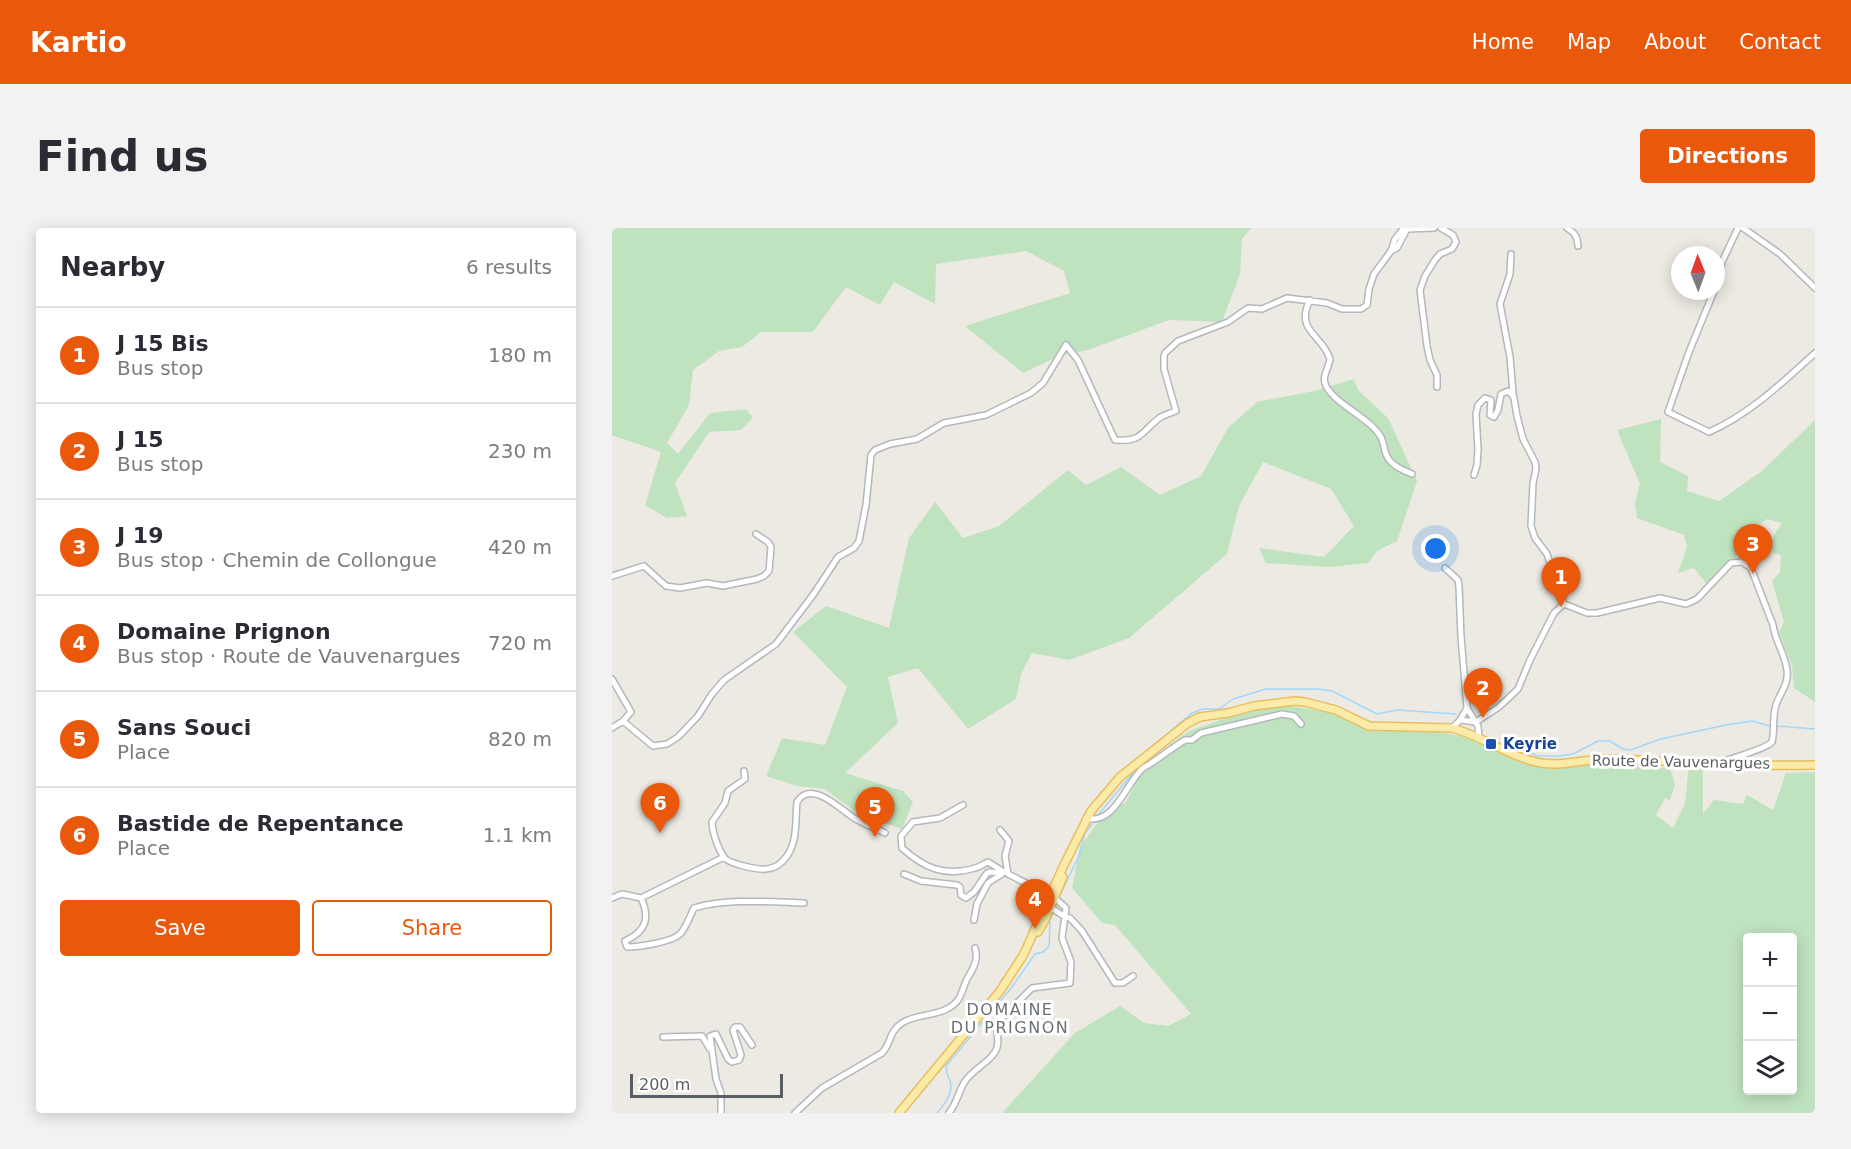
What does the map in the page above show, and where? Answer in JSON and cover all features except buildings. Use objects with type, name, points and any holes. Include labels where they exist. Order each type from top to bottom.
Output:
[{"type":"main road","name":"Route de Vauvenargues","points":[[1023,956],[1054,898],[1075,840],[1086,818],[1107,790],[1141,765],[1194,719],[1284,701],[1305,702],[1336,710],[1369,726],[1452,728],[1511,754],[1547,764],[1606,759],[1720,763],[1739,760],[1815,765]]},
{"type":"main road","name":"Route de Vauvenargues","points":[[898,1113],[1000,991],[1053,909],[1054,898]]},
{"type":"street","points":[[622,722],[653,746],[667,744],[678,737],[698,716],[724,680],[776,644],[800,614],[838,557],[854,548],[859,541],[866,505],[871,455],[875,450],[890,444],[917,439],[944,423],[986,415],[1031,393],[1043,383],[1066,345],[1078,360],[1115,440],[1128,441],[1143,435],[1158,419],[1176,411],[1164,369],[1164,356],[1178,341],[1228,322],[1248,308],[1262,309],[1287,298],[1327,303],[1342,309],[1361,309],[1367,305],[1374,274],[1404,228]]},
{"type":"street","points":[[1391,251],[1396,248],[1407,229],[1434,228]]},
{"type":"street","points":[[1437,387],[1437,375],[1427,346],[1420,290],[1435,260],[1440,254],[1452,249],[1456,242],[1453,235],[1441,228]]},
{"type":"street","points":[[1567,228],[1577,237],[1578,246]]},
{"type":"street","points":[[1725,256],[1738,228]]},
{"type":"street","points":[[1743,228],[1780,254],[1815,288]]},
{"type":"street","points":[[1510,254],[1510,274],[1500,304],[1510,357],[1513,396],[1523,439],[1535,462],[1536,469],[1531,526],[1535,538],[1547,555],[1564,604]]},
{"type":"street","points":[[1310,300],[1306,308],[1305,321],[1330,359],[1324,378],[1325,384],[1336,398],[1368,423],[1381,437],[1389,462],[1412,474]]},
{"type":"street","points":[[1710,300],[1689,351],[1668,412],[1709,432],[1726,424],[1769,394],[1790,378],[1815,353]]},
{"type":"street","points":[[1474,475],[1478,457],[1476,414],[1478,405],[1485,398],[1491,400],[1490,415],[1494,417],[1501,394],[1508,391],[1513,396]]},
{"type":"street","points":[[612,576],[644,566],[666,586],[680,588],[707,583],[723,586],[757,579],[768,572],[771,547],[768,542],[756,534]]},
{"type":"street","points":[[1460,720],[1476,722],[1499,707],[1518,689],[1554,612],[1564,604],[1587,613],[1597,613],[1660,598],[1686,604],[1697,599],[1731,563],[1742,562],[1748,564],[1753,574],[1773,625],[1787,671],[1787,681],[1775,706],[1772,742],[1769,746],[1748,752],[1739,760]]},
{"type":"street","points":[[1445,568],[1458,580],[1467,708],[1476,722],[1479,738]]},
{"type":"street","points":[[612,679],[631,712],[622,722],[612,728]]},
{"type":"street","points":[[1452,728],[1467,708]]},
{"type":"street","points":[[1086,818],[1092,820],[1113,809],[1122,799],[1141,765],[1185,740],[1192,740],[1201,733],[1282,714],[1294,716],[1301,724]]},
{"type":"street","points":[[744,771],[745,779],[728,791],[725,803],[712,822],[712,830],[724,857],[730,862],[758,870],[778,866],[787,856],[794,841],[797,802],[806,794],[820,795],[855,819],[885,833]]},
{"type":"street","points":[[949,1113],[956,1104],[964,1081],[995,1053],[998,1046],[996,1025],[1000,1020],[1032,988],[1070,983],[1071,962],[1062,938],[1066,908],[1054,898],[988,862],[974,869],[935,870],[902,848],[901,836],[913,822],[940,818],[963,806]]},
{"type":"street","points":[[1000,830],[1009,841],[1005,856],[1005,873]]},
{"type":"street","points":[[612,898],[622,894],[641,898],[724,857]]},
{"type":"street","points":[[904,874],[921,881],[957,885],[960,887],[963,898],[966,898],[974,892],[987,873],[1005,873]]},
{"type":"street","points":[[974,920],[976,904],[988,883],[1005,873]]},
{"type":"street","points":[[641,898],[646,908],[646,920],[643,928],[625,941],[627,947],[674,938],[681,933],[694,908],[735,902],[804,903]]},
{"type":"street","points":[[1053,909],[1070,918],[1082,931],[1115,982],[1123,982],[1133,976]]},
{"type":"street","points":[[795,1113],[822,1088],[887,1049],[893,1030],[904,1021],[944,1010],[958,1000],[976,961],[975,948]]},
{"type":"street","points":[[721,1113],[721,1093],[716,1079],[711,1035],[714,1034],[732,1062],[739,1060],[741,1052],[733,1030],[737,1026],[743,1030],[752,1045]]},
{"type":"street","points":[[663,1037],[702,1036],[712,1052]]},
{"type":"green space","points":[[612,228],[1251,228],[1242,239],[1240,274],[1222,322],[1169,320],[1088,350],[1059,356],[1023,373],[965,326],[1070,293],[1064,271],[1026,251],[936,264],[935,304],[894,282],[880,305],[846,287],[813,332],[761,332],[742,347],[719,351],[693,370],[689,405],[667,443],[678,454],[710,413],[746,409],[753,418],[741,430],[709,432],[675,483],[687,516],[667,518],[645,505],[661,452],[612,435]]},
{"type":"green space","points":[[1354,379],[1358,390],[1388,418],[1417,481],[1397,541],[1377,551],[1368,563],[1329,567],[1266,563],[1259,548],[1324,557],[1354,526],[1331,489],[1263,462],[1239,506],[1227,554],[1129,638],[1069,660],[1032,653],[1021,674],[1016,699],[968,729],[918,668],[888,677],[898,723],[845,773],[903,791],[913,802],[902,829],[857,813],[825,789],[797,786],[766,776],[782,738],[825,745],[847,687],[793,632],[826,606],[889,628],[909,538],[935,502],[963,538],[999,526],[1068,470],[1086,485],[1121,467],[1160,495],[1201,476],[1228,428],[1257,402],[1314,391]]},
{"type":"green space","points":[[1661,419],[1660,462],[1688,476],[1687,491],[1719,501],[1762,471],[1815,420],[1815,702],[1794,688],[1792,666],[1779,632],[1784,622],[1772,581],[1780,572],[1781,555],[1773,553],[1772,541],[1782,523],[1767,519],[1753,529],[1736,557],[1708,586],[1694,568],[1678,573],[1687,547],[1684,535],[1637,518],[1635,503],[1640,484],[1617,430]]},
{"type":"green space","points":[[1282,705],[1328,712],[1369,730],[1416,729],[1463,736],[1519,762],[1548,769],[1593,764],[1670,768],[1675,785],[1670,800],[1665,798],[1656,815],[1673,828],[1685,803],[1689,765],[1703,766],[1703,814],[1714,800],[1743,804],[1747,795],[1773,810],[1786,773],[1815,772],[1815,1113],[1002,1113],[1075,1033],[1120,1006],[1144,1023],[1168,1026],[1191,1014],[1115,925],[1102,923],[1072,888],[1080,847],[1098,822],[1126,802],[1148,761],[1189,731],[1234,715]]},
{"type":"waterway","points":[[1149,749],[1192,713],[1203,709],[1219,709],[1233,699],[1266,689],[1332,691],[1377,714],[1398,710],[1456,714]]},
{"type":"waterway","points":[[1502,746],[1511,745],[1538,756],[1558,756],[1573,754],[1598,741],[1610,741],[1623,749],[1630,750],[1661,739],[1726,725],[1752,721],[1770,726]]},
{"type":"waterway","points":[[1777,726],[1815,729]]},
{"type":"waterway","points":[[1098,815],[1132,774]]},
{"type":"waterway","points":[[1059,897],[1079,856],[1085,833],[1092,824]]},
{"type":"waterway","points":[[937,1113],[951,1090],[946,1066],[1012,987],[1035,954],[1043,952],[1049,946],[1050,922]]},
{"type":"place","name":"J 19","points":[[1753,574]]},
{"type":"place","name":"J 15 Bis","points":[[1561,607]]},
{"type":"place","name":"J 15","points":[[1483,718]]},
{"type":"place","name":"Keyrie","points":[[1491,744]]},
{"type":"place","name":"Bastide de Repentance","points":[[660,833]]},
{"type":"place","name":"Sans Souci","points":[[875,837]]},
{"type":"place","name":"Domaine Prignon","points":[[1035,929]]},
{"type":"district","name":"DOMAINE DU PRIGNON","points":[[1010,1018]]}]
